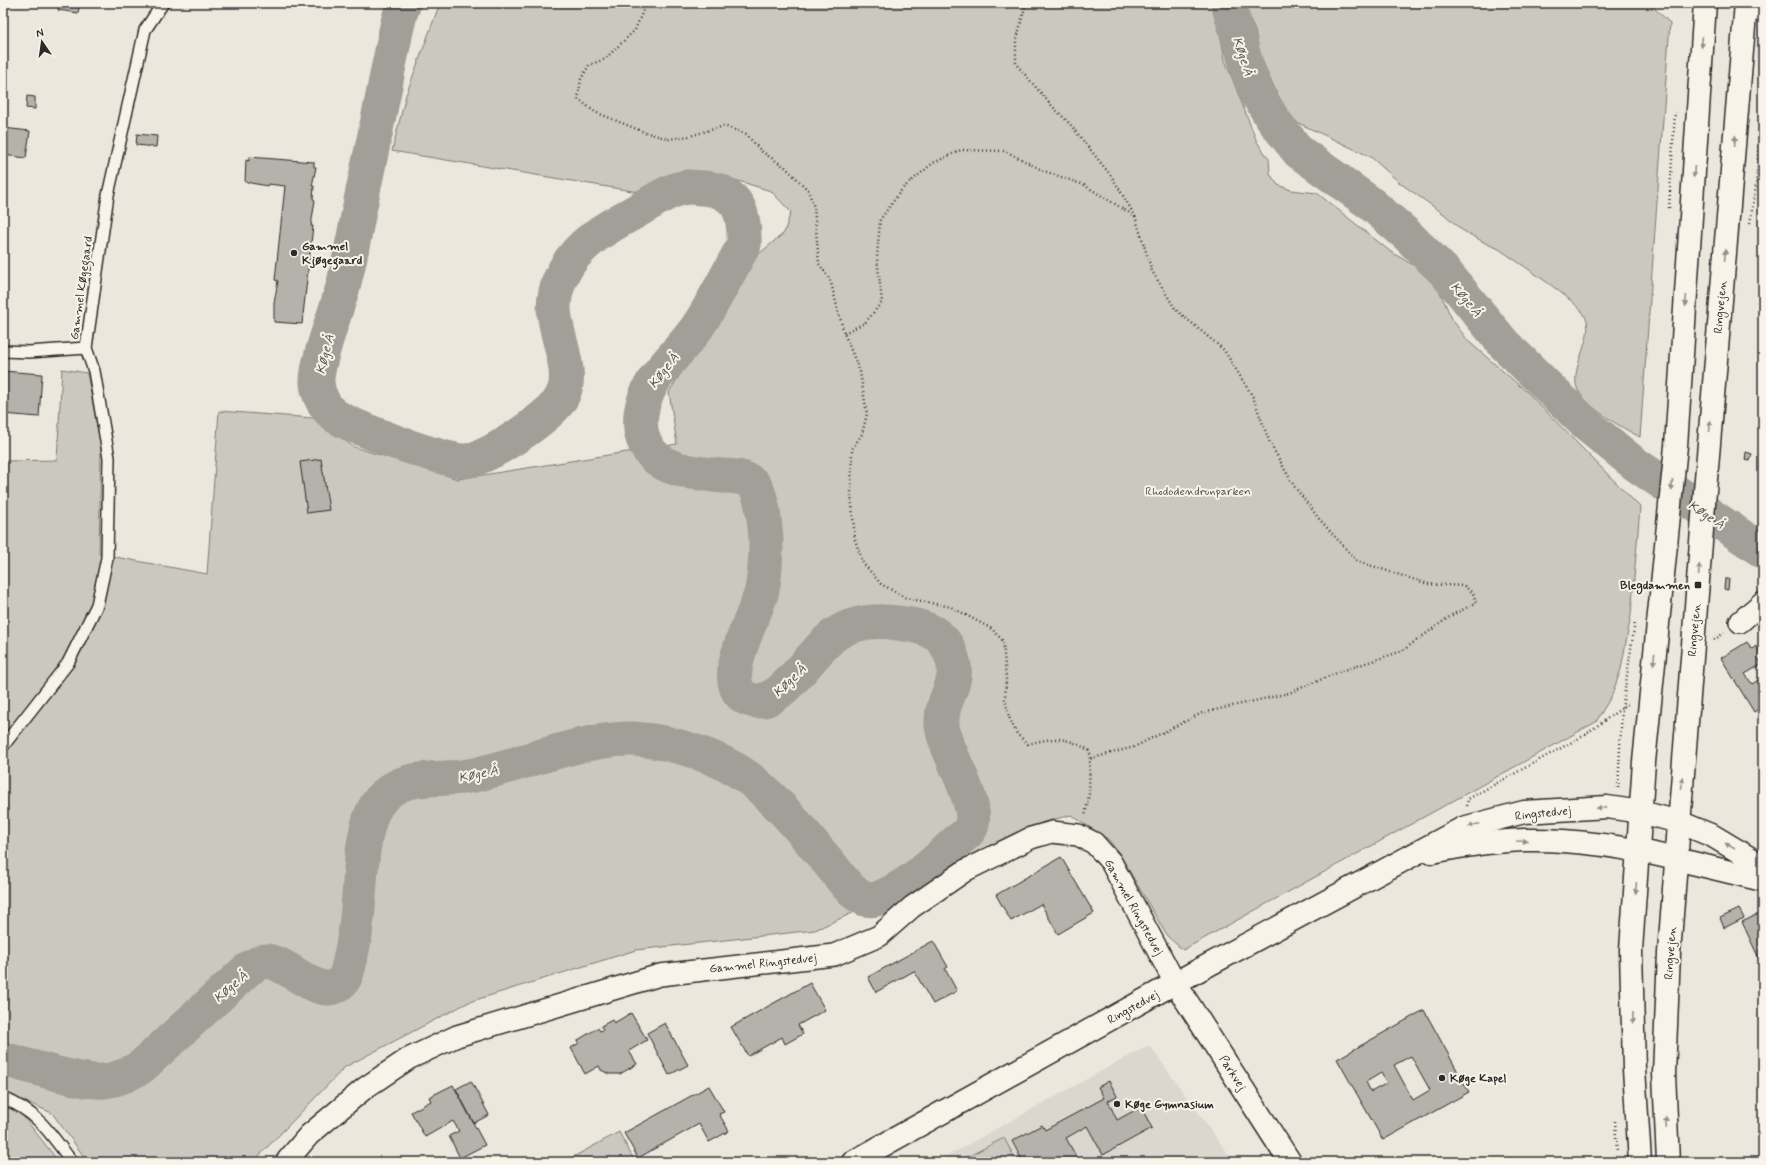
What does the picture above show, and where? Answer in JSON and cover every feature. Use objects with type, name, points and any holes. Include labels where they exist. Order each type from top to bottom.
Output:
[{"type":"main road","points":[[1640,1162],[1634,1069],[1631,950],[1651,688],[1676,446],[1705,3]]},
{"type":"main road","name":"Ringvejen","points":[[1668,1162],[1664,1074],[1676,859],[1707,465],[1750,6]]},
{"type":"main road","name":"Ringstedvej","points":[[853,1162],[1175,983],[1463,828],[1524,812],[1607,807],[1641,812],[1679,822]]},
{"type":"main road","points":[[1679,822],[1713,836],[1763,866]]},
{"type":"main road","name":"Ringstedvej","points":[[1415,855],[1467,846],[1526,840],[1608,845],[1638,849],[1676,859]]},
{"type":"main road","points":[[1676,859],[1763,880]]},
{"type":"main road","name":"Parkvej","points":[[1175,983],[1290,1162]]},
{"type":"street","points":[[1740,622],[1763,602]]},
{"type":"street","name":"Gammel Ringstedvej","points":[[286,1162],[310,1135],[365,1088],[408,1059],[457,1036],[660,974],[834,955],[879,936],[912,907],[966,870],[1031,838],[1052,832],[1078,835],[1094,843],[1111,862],[1175,983]]},
{"type":"lane","name":"Gammel Køgegaard","points":[[3,746],[68,663],[97,605],[108,558],[109,458],[94,371],[86,348],[108,195],[145,30],[163,3]]},
{"type":"lane","points":[[3,351],[29,352],[86,348]]},
{"type":"lane","points":[[3,1098],[21,1105],[44,1126],[72,1162]]},
{"type":"path","points":[[646,3],[635,30],[604,59],[588,65],[581,79],[578,99],[595,112],[644,132],[669,138],[690,136],[724,126],[746,134],[761,152],[785,167],[808,190],[814,207],[819,264],[830,279],[844,333],[860,372],[867,414],[862,434],[852,449],[851,494],[855,540],[863,563],[881,584],[906,598],[951,607],[992,629],[1003,641],[1006,679],[1005,699],[1009,717],[1017,734],[1028,744],[1049,738],[1073,741],[1090,751],[1090,795],[1084,823],[1078,835]]},
{"type":"path","points":[[1026,3],[1016,42],[1016,64],[1052,106],[1070,124],[1112,177],[1135,216],[1152,271],[1176,310],[1224,350],[1253,397],[1273,449],[1294,486],[1320,520],[1357,561],[1428,584],[1464,586],[1473,593],[1476,603],[1452,615],[1402,651],[1339,672],[1289,693],[1202,713],[1134,747],[1089,759]]},
{"type":"path","points":[[844,333],[865,323],[882,302],[877,258],[880,220],[902,189],[933,163],[961,150],[1005,151],[1044,171],[1084,185],[1135,216]]},
{"type":"path","points":[[1617,808],[1622,709],[1636,617]]},
{"type":"path","points":[[1463,828],[1468,799],[1583,736],[1651,688]]},
{"type":"shaded area","name":"Køge Gymnasium","points":[[1149,1045],[1234,1162],[936,1162]]},
{"type":"green space","name":"Rhododendronparken","points":[[440,3],[1212,3],[1217,16],[1225,60],[1257,142],[1269,159],[1270,174],[1278,185],[1291,190],[1317,193],[1391,252],[1420,269],[1437,286],[1452,319],[1468,341],[1527,392],[1640,507],[1631,615],[1621,669],[1612,695],[1596,722],[1183,950],[1167,936],[1119,853],[1109,840],[1071,815],[1044,822],[1017,834],[925,880],[815,930],[636,950],[469,1002],[345,1067],[253,1162],[88,1162],[52,1113],[3,1092],[3,461],[57,460],[62,369],[87,373],[101,446],[99,554],[207,574],[219,411],[313,418],[354,447],[458,479],[677,444],[669,392],[754,258],[784,233],[791,212],[771,191],[719,175],[638,192],[392,151],[406,95]]},
{"type":"green space","points":[[1244,3],[1649,3],[1670,23],[1640,437],[1603,415],[1585,399],[1579,391],[1576,384],[1576,375],[1588,331],[1587,319],[1580,309],[1546,281],[1499,249],[1462,230],[1444,214],[1400,183],[1371,157],[1294,121],[1282,103],[1262,62],[1255,31]]},
{"type":"green space","points":[[3,1105],[19,1111],[59,1162],[3,1162]]},
{"type":"green space","points":[[619,1132],[635,1162],[564,1162]]},
{"type":"green space","points":[[1004,1138],[1017,1162],[957,1162]]},
{"type":"building","points":[[59,3],[80,3],[78,13],[58,10]]},
{"type":"building","points":[[27,96],[35,97],[35,109],[26,108]]},
{"type":"building","points":[[3,128],[30,131],[26,158],[3,155]]},
{"type":"building","points":[[137,134],[157,136],[156,147],[136,145]]},
{"type":"building","name":"Gammel Kjøgegaard","points":[[249,157],[314,162],[314,167],[316,167],[312,186],[314,186],[313,199],[315,200],[311,226],[313,226],[302,324],[274,322],[274,303],[278,281],[275,280],[285,186],[268,184],[268,186],[245,182],[246,160],[249,161]]},
{"type":"building","points":[[3,371],[42,374],[39,417],[3,414]]},
{"type":"building","points":[[1746,452],[1752,454],[1750,461],[1745,460]]},
{"type":"building","points":[[321,459],[329,510],[307,513],[300,462]]},
{"type":"building","points":[[1725,579],[1729,579],[1728,590],[1724,589]]},
{"type":"building","points":[[1747,642],[1752,649],[1756,646],[1761,654],[1757,657],[1762,664],[1745,674],[1752,684],[1763,677],[1763,706],[1754,712],[1721,658]]},
{"type":"building","points":[[1061,857],[1094,913],[1058,934],[1041,904],[1011,921],[996,895]]},
{"type":"building","points":[[1739,909],[1744,918],[1724,928],[1720,918]]},
{"type":"building","points":[[1763,912],[1763,964],[1762,965],[1742,922]]},
{"type":"building","points":[[933,941],[948,967],[945,969],[957,991],[933,1004],[914,971],[876,992],[868,977]]},
{"type":"building","points":[[810,983],[825,1010],[798,1025],[803,1034],[785,1044],[782,1037],[748,1056],[731,1027]]},
{"type":"building","name":"Køge Kapel","points":[[1424,1010],[1469,1092],[1383,1140],[1337,1059]],"holes":[[[1411,1056],[1430,1090],[1413,1100],[1394,1065]],[[1381,1073],[1387,1083],[1371,1092],[1366,1082]]]},
{"type":"building","points":[[631,1013],[647,1040],[629,1051],[637,1064],[620,1074],[609,1074],[601,1070],[599,1066],[585,1074],[571,1048],[579,1043],[578,1040],[598,1028],[600,1031],[603,1030],[601,1026],[612,1020],[614,1023]]},
{"type":"building","points":[[665,1023],[688,1065],[669,1075],[647,1033]]},
{"type":"building","points":[[471,1081],[489,1115],[474,1123],[456,1089]]},
{"type":"building","points":[[1109,1081],[1117,1096],[1108,1101],[1117,1120],[1141,1107],[1152,1128],[1103,1155],[1087,1126],[1066,1138],[1079,1162],[1023,1162],[1012,1141],[1042,1125],[1045,1130],[1104,1098],[1098,1087]]},
{"type":"building","points":[[453,1085],[485,1145],[460,1158],[449,1136],[459,1131],[453,1121],[425,1137],[411,1112],[431,1101],[429,1097]]},
{"type":"building","points":[[709,1086],[724,1112],[719,1114],[729,1131],[709,1142],[699,1124],[638,1158],[624,1133]]},
{"type":"waterway","name":"Køge Å","points":[[3,1059],[81,1079],[93,1081],[113,1079],[141,1067],[246,971],[263,961],[273,962],[315,985],[326,988],[335,986],[344,979],[349,965],[355,934],[365,838],[371,816],[384,795],[394,788],[408,782],[425,779],[469,776],[573,747],[614,740],[648,740],[678,746],[722,762],[735,769],[759,786],[791,818],[850,889],[860,897],[870,900],[884,896],[913,879],[940,857],[970,829],[973,819],[971,807],[962,778],[944,736],[942,725],[942,714],[953,680],[953,660],[944,642],[933,632],[919,627],[890,622],[875,622],[853,626],[839,632],[829,640],[784,688],[772,697],[760,701],[748,699],[738,691],[735,679],[736,665],[740,648],[759,601],[765,572],[766,534],[759,494],[752,483],[742,478],[689,472],[668,465],[651,453],[643,440],[641,433],[641,414],[644,400],[650,388],[665,366],[700,323],[744,245],[741,214],[738,206],[725,194],[716,190],[692,187],[674,190],[604,230],[576,253],[561,277],[554,309],[555,321],[565,360],[566,384],[562,396],[555,406],[526,430],[487,454],[465,461],[455,460],[419,450],[377,435],[343,420],[334,415],[325,405],[320,397],[317,383],[320,363],[348,266],[397,26],[404,3]]},
{"type":"waterway","name":"Køge Å","points":[[1228,3],[1247,67],[1258,95],[1274,121],[1299,152],[1370,203],[1406,234],[1445,272],[1504,344],[1588,426],[1635,464],[1763,551]]},
{"type":"place","name":"Gammel Kjøgegaard","points":[[294,253]]},
{"type":"place","name":"Blegdammen","points":[[1698,585]]},
{"type":"place","name":"Køge Kapel","points":[[1442,1078]]},
{"type":"place","name":"Køge Gymnasium","points":[[1117,1104]]}]
